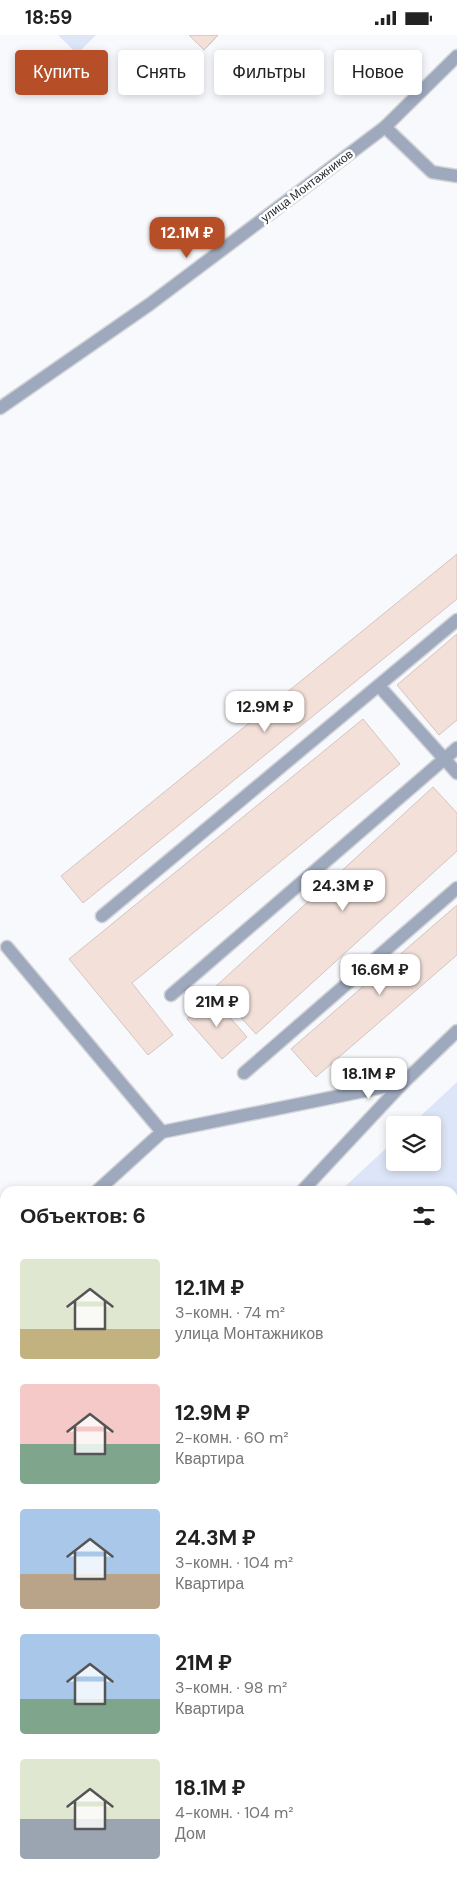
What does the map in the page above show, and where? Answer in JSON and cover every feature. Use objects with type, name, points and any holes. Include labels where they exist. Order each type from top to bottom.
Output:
[{"type":"street","name":"улица Монтажников","points":[[0,408],[150,304],[385,127],[457,56]]},
{"type":"street","points":[[385,127],[432,172],[457,177]]},
{"type":"street","points":[[102,916],[457,620]]},
{"type":"street","points":[[379,685],[457,773]]},
{"type":"street","points":[[172,995],[457,748]]},
{"type":"street","points":[[244,1073],[457,887]]},
{"type":"street","points":[[7,947],[162,1132]]},
{"type":"street","points":[[307,1186],[403,1083],[457,1031]]},
{"type":"street","points":[[103,1186],[162,1132],[403,1083]]},
{"type":"shaded area","points":[[58,35],[96,35],[81,50],[73,50]]},
{"type":"shaded area","points":[[457,1082],[457,1186],[345,1186],[386,1148],[386,1171],[441,1171],[441,1116],[421,1116]]},
{"type":"building","points":[[189,35],[218,35],[204,50]]},
{"type":"building","points":[[189,35],[218,35],[204,50]]},
{"type":"building","points":[[457,554],[457,599],[83,903],[61,876]]},
{"type":"building","points":[[457,634],[457,720],[439,735],[397,685]]},
{"type":"building","points":[[363,719],[400,764],[132,983],[173,1035],[148,1055],[69,959]]},
{"type":"building","points":[[433,787],[457,813],[457,851],[256,1034],[214,988]]},
{"type":"building","points":[[457,905],[457,955],[316,1077],[291,1049]]},
{"type":"building","points":[[212,997],[247,1037],[222,1059],[187,1019]]}]
